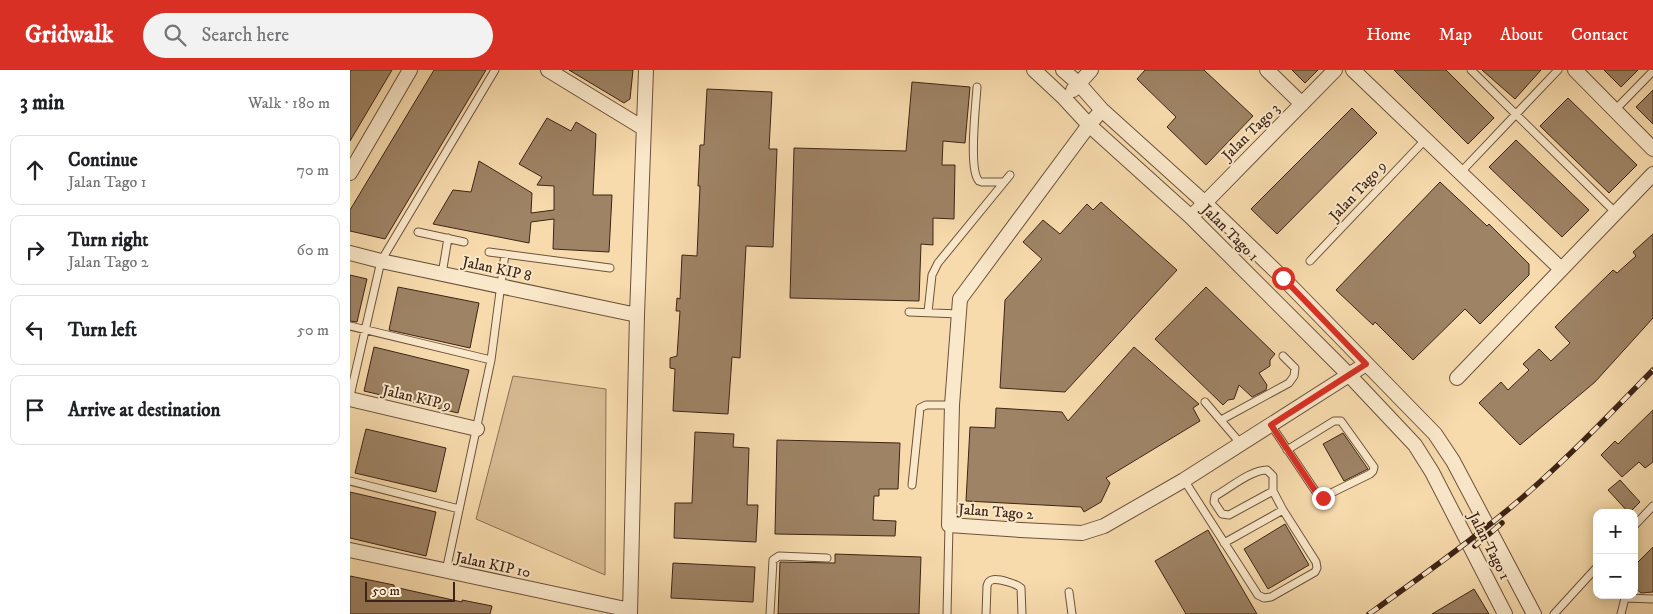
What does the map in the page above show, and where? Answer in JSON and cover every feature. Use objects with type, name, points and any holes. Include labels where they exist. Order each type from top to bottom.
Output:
[{"type":"street","points":[[350,173],[410,70]]},
{"type":"street","points":[[548,70],[643,128]]},
{"type":"street","points":[[630,612],[637,315],[646,70]]},
{"type":"street","name":"Jalan Tago 1","points":[[1034,70],[1089,125],[1191,217],[1350,376],[1415,445],[1432,472],[1505,614]]},
{"type":"street","name":"Jalan Tago 1","points":[[1063,70],[1079,84],[1102,110],[1205,203],[1283,278],[1435,434],[1452,461],[1534,614]]},
{"type":"street","points":[[1064,98],[1091,70]]},
{"type":"street","points":[[1267,70],[1302,104]]},
{"type":"street","name":"Jalan Tago 3","points":[[1191,217],[1335,70]]},
{"type":"street","points":[[1352,70],[1561,270]]},
{"type":"street","points":[[1575,70],[1653,149]]},
{"type":"street","name":"Jalan Tago 2","points":[[1102,110],[960,299],[952,405],[948,525],[1082,533],[1104,526],[1184,480],[1350,376],[1366,364]]},
{"type":"street","points":[[1457,378],[1653,174]]},
{"type":"street","name":"Jalan KIP 8","points":[[350,253],[637,315]]},
{"type":"street","name":"Jalan KIP 9","points":[[350,398],[477,429]]},
{"type":"street","name":"Jalan KIP 10","points":[[350,550],[630,612]]},
{"type":"lane","points":[[350,398],[381,261],[495,70]]},
{"type":"lane","points":[[1471,70],[1616,213]]},
{"type":"lane","points":[[1460,173],[1558,70]]},
{"type":"lane","points":[[1615,110],[1653,71]]},
{"type":"lane","points":[[977,87],[973,151],[975,176],[982,182],[1004,182]]},
{"type":"lane","name":"Jalan Tago 9","points":[[1310,262],[1425,140]]},
{"type":"lane","points":[[928,312],[932,275],[938,263],[1010,175]]},
{"type":"lane","points":[[418,232],[464,242]]},
{"type":"lane","points":[[442,274],[448,238]]},
{"type":"lane","points":[[489,252],[610,268]]},
{"type":"lane","points":[[446,572],[492,360],[505,254]]},
{"type":"lane","points":[[909,312],[959,314]]},
{"type":"lane","points":[[350,326],[492,360]]},
{"type":"lane","points":[[1221,420],[1293,380],[1295,368],[1283,356]]},
{"type":"lane","points":[[1205,402],[1241,444]]},
{"type":"lane","points":[[912,485],[920,408],[926,405],[952,405]]},
{"type":"lane","points":[[1271,425],[1287,450],[1318,495],[1323,498],[1370,474],[1374,467],[1341,421],[1334,421],[1287,450]]},
{"type":"lane","points":[[1184,480],[1258,594],[1264,598],[1271,597],[1314,572],[1317,568],[1316,562],[1273,491],[1273,476],[1267,470],[1259,471],[1215,496],[1214,502],[1222,514],[1229,516],[1273,491]]},
{"type":"lane","points":[[350,481],[459,509]]},
{"type":"lane","points":[[1638,522],[1653,506]]},
{"type":"lane","points":[[1224,543],[1283,510]]},
{"type":"lane","points":[[947,614],[948,525]]},
{"type":"lane","points":[[770,614],[773,560],[779,556],[827,558]]},
{"type":"lane","points":[[1554,614],[1593,571]]},
{"type":"lane","points":[[986,614],[988,582],[996,579],[1016,584],[1021,588],[1022,614]]},
{"type":"lane","points":[[1069,592],[1072,614]]},
{"type":"lane","points":[[1621,614],[1625,598],[1653,598]]},
{"type":"shaded area","points":[[513,376],[606,389],[605,575],[476,519]]},
{"type":"building","points":[[350,70],[392,70],[350,141]]},
{"type":"building","points":[[434,70],[486,70],[385,239],[350,231],[350,210]]},
{"type":"building","points":[[569,70],[633,70],[630,99],[624,103]]},
{"type":"building","points":[[1145,70],[1204,70],[1253,116],[1206,165],[1167,127],[1176,117],[1137,79]]},
{"type":"building","points":[[1292,70],[1318,70],[1305,83]]},
{"type":"building","points":[[1394,70],[1446,70],[1494,118],[1468,144]]},
{"type":"building","points":[[1482,70],[1541,70],[1515,99]]},
{"type":"building","points":[[1604,70],[1638,70],[1621,87]]},
{"type":"building","points":[[912,82],[970,87],[965,143],[943,141],[942,165],[955,165],[954,219],[933,218],[933,245],[921,244],[919,301],[790,298],[794,148],[906,151]]},
{"type":"building","points":[[707,89],[772,92],[769,149],[777,149],[773,247],[746,246],[740,358],[732,357],[728,414],[673,411],[675,369],[670,368],[670,358],[677,356],[680,311],[676,311],[677,298],[680,299],[682,255],[697,256],[700,145],[704,145]]},
{"type":"building","points":[[1653,90],[1653,124],[1636,107]]},
{"type":"building","points":[[1568,98],[1637,165],[1609,193],[1540,126]]},
{"type":"building","points":[[1352,108],[1377,133],[1277,234],[1251,209]]},
{"type":"building","points":[[547,118],[571,131],[576,122],[596,134],[593,195],[612,195],[609,252],[553,249],[554,219],[531,222],[529,243],[433,224],[453,190],[471,192],[479,161],[532,193],[531,213],[554,210],[554,186],[537,185],[542,177],[519,164]]},
{"type":"building","points":[[1516,140],[1589,210],[1562,237],[1489,167]]},
{"type":"building","points":[[1440,182],[1487,226],[1489,224],[1529,264],[1529,275],[1480,324],[1465,309],[1413,360],[1375,322],[1373,325],[1336,290]]},
{"type":"building","points":[[1101,202],[1177,270],[1065,392],[1000,388],[1005,300],[1042,259],[1023,242],[1043,220],[1060,234],[1087,204],[1093,210]]},
{"type":"building","points":[[1653,234],[1653,318],[1595,382],[1520,445],[1479,403],[1501,382],[1508,390],[1529,370],[1523,364],[1539,349],[1551,361],[1570,343],[1555,327],[1613,270],[1617,273],[1636,256],[1633,252]]},
{"type":"building","points":[[350,275],[367,279],[357,322],[350,321]]},
{"type":"building","points":[[398,287],[479,303],[470,348],[389,330]]},
{"type":"building","points":[[1206,287],[1275,354],[1270,360],[1270,366],[1259,373],[1267,385],[1266,390],[1252,397],[1239,385],[1234,399],[1228,400],[1223,405],[1155,339]]},
{"type":"building","points":[[374,347],[469,370],[458,413],[364,391]]},
{"type":"building","points":[[1134,347],[1199,404],[1193,408],[1200,421],[1106,478],[1110,483],[1101,502],[1084,512],[1081,507],[966,501],[970,427],[995,428],[996,408],[1062,412],[1068,421]]},
{"type":"building","points":[[1653,410],[1653,462],[1645,468],[1639,462],[1622,477],[1601,455],[1615,441],[1618,444]]},
{"type":"building","points":[[366,429],[446,448],[436,492],[355,473]]},
{"type":"building","points":[[695,432],[734,434],[733,447],[749,448],[747,505],[758,505],[756,542],[674,538],[675,503],[692,503]]},
{"type":"building","points":[[1343,433],[1368,469],[1344,481],[1323,444]]},
{"type":"building","points":[[777,440],[900,443],[898,489],[879,489],[879,496],[874,496],[873,520],[896,521],[895,536],[775,534]]},
{"type":"building","points":[[1620,480],[1640,502],[1633,509],[1625,509],[1608,490]]},
{"type":"building","points":[[350,492],[436,512],[426,556],[350,538]]},
{"type":"building","points":[[1285,524],[1309,565],[1268,589],[1244,549]]},
{"type":"building","points":[[1208,530],[1257,614],[1186,614],[1155,561]]},
{"type":"building","points":[[1653,547],[1653,592],[1641,593],[1638,590],[1638,562]]},
{"type":"building","points":[[835,554],[921,557],[919,614],[778,614],[780,562],[835,563]]},
{"type":"building","points":[[673,563],[755,567],[753,602],[671,598]]},
{"type":"building","points":[[350,576],[462,602],[462,600],[492,606],[490,614],[350,614]]},
{"type":"building","points":[[1474,589],[1489,614],[1432,614]]},
{"type":"railway","points":[[1369,614],[1467,542],[1523,497],[1606,419],[1653,370]]},
{"type":"railway","points":[[1475,546],[1502,523]]},
{"type":"route","points":[[1283,278],[1366,364],[1271,425],[1318,495],[1323,498]]}]
